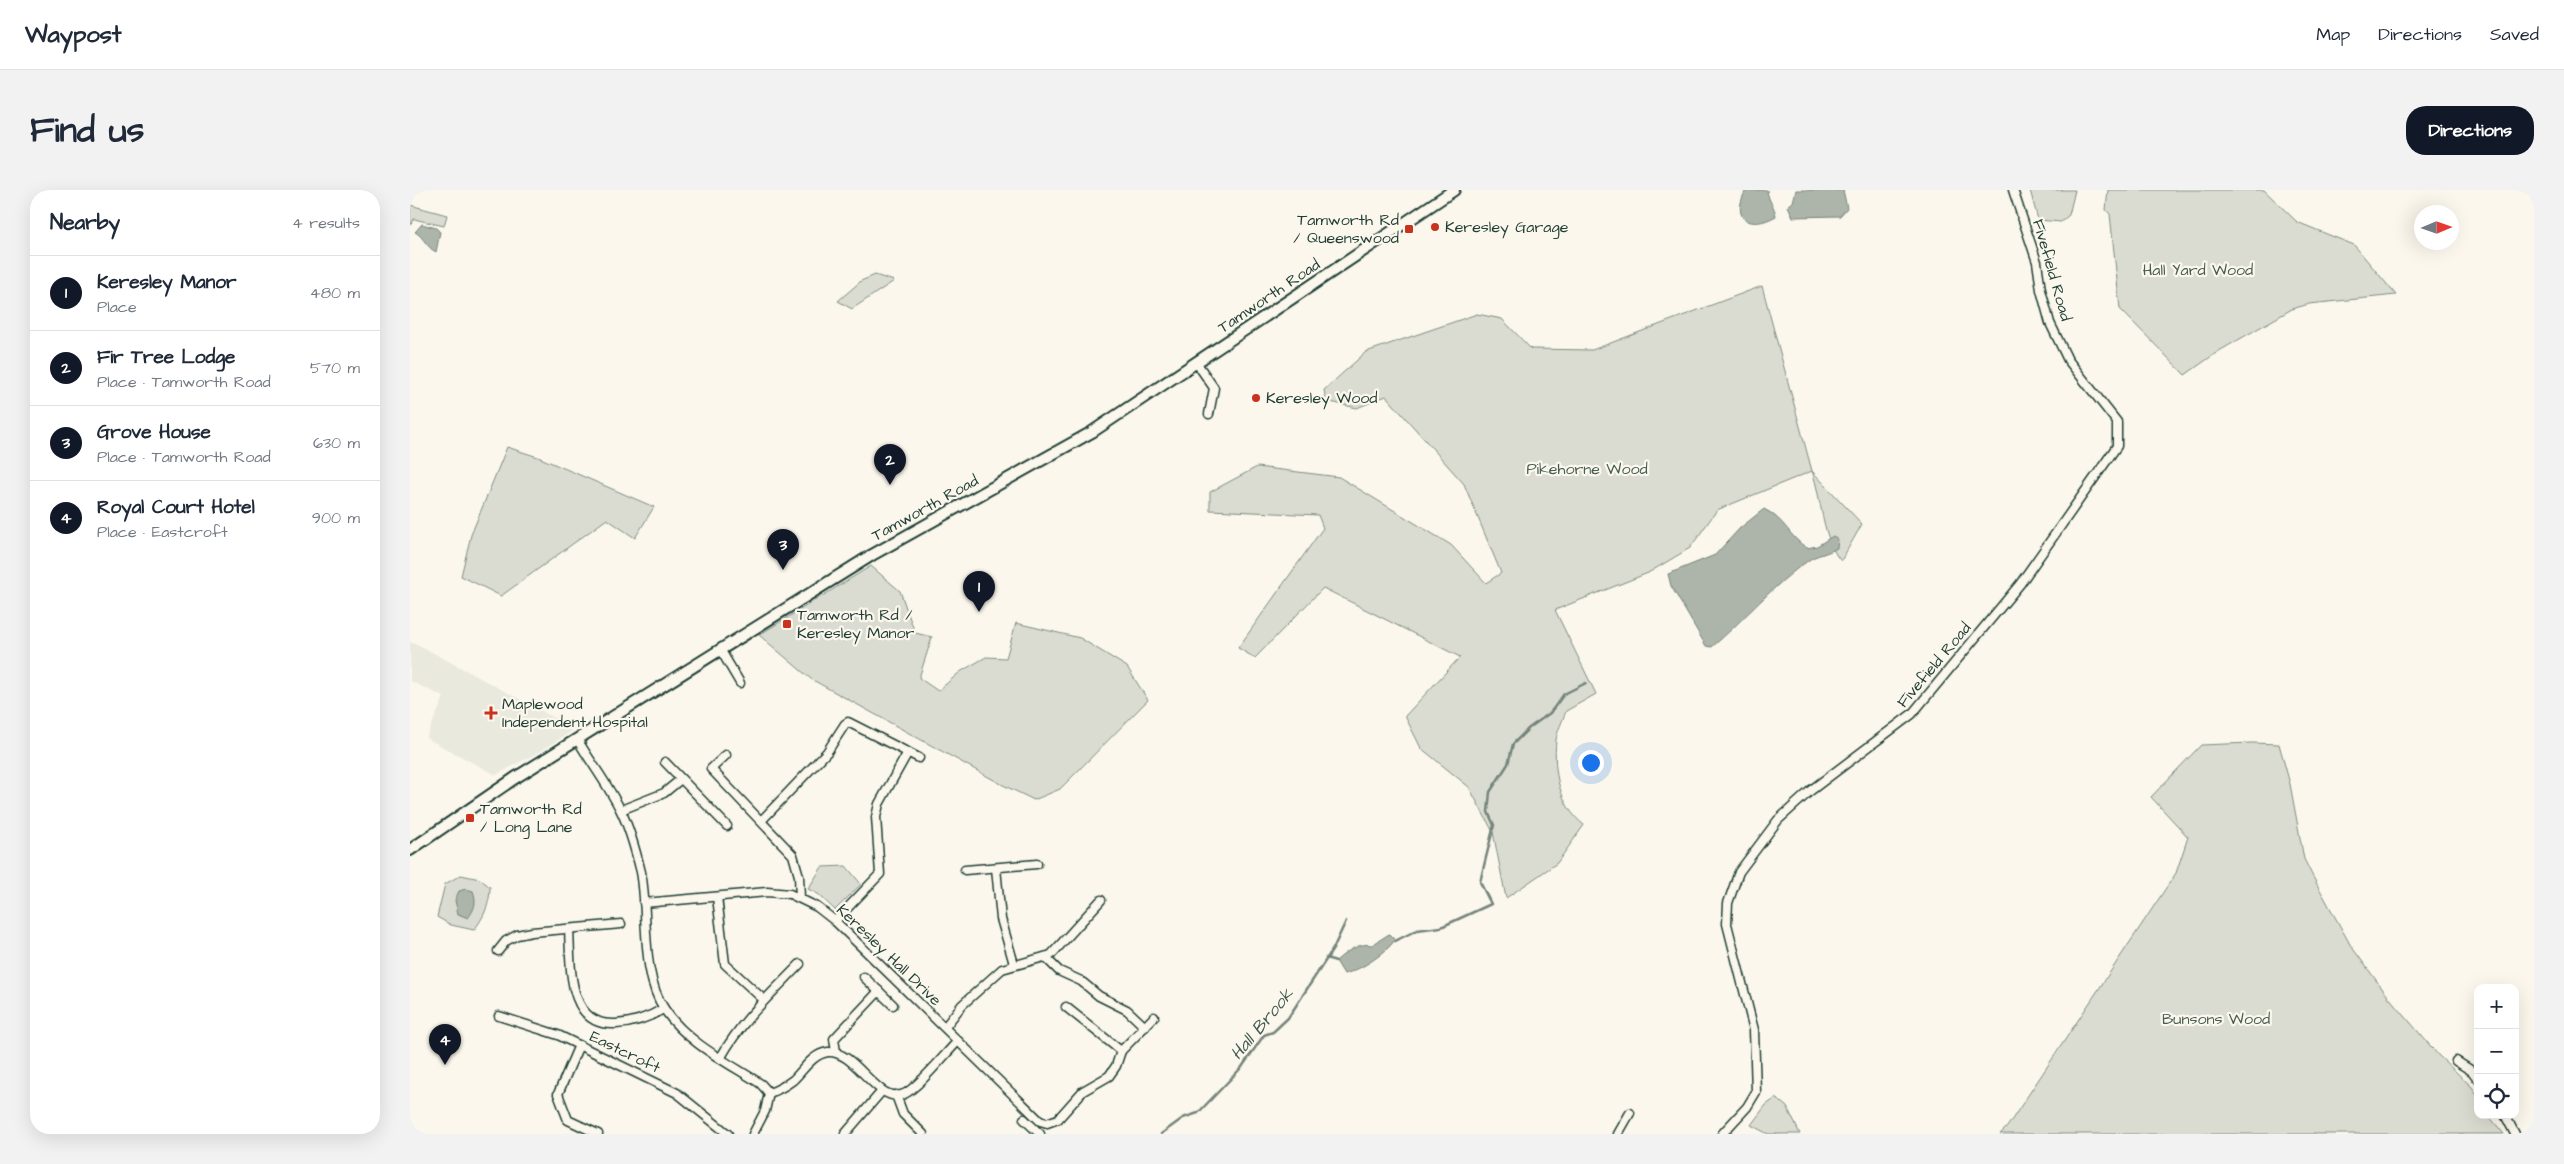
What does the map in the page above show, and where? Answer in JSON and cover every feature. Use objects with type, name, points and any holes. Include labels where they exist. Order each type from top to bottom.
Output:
[{"type":"main road","name":"Tamworth Road","points":[[410,850],[515,778],[872,555],[1092,432],[1454,190]]},
{"type":"street","name":"Fivefield Road","points":[[1722,1134],[1747,1107],[1756,1092],[1754,1030],[1727,924],[1728,903],[1739,872],[1778,820],[1810,791],[1912,714],[2020,584],[2116,446],[2117,422],[2068,360],[2050,322],[2040,290],[2037,262],[2013,190]]},
{"type":"street","points":[[1196,362],[1214,388],[1209,414]]},
{"type":"street","points":[[720,649],[740,683]]},
{"type":"street","points":[[762,820],[828,752],[845,724],[853,723],[919,758]]},
{"type":"street","points":[[577,739],[621,810],[639,866],[650,973],[663,1009],[672,1021],[691,1037],[761,1084],[769,1093]]},
{"type":"street","points":[[835,921],[880,874],[876,817],[880,804],[908,752]]},
{"type":"street","points":[[726,755],[711,769],[762,820],[793,855],[800,876],[800,898]]},
{"type":"street","points":[[665,762],[727,826]]},
{"type":"street","points":[[621,810],[664,793],[681,779]]},
{"type":"street","points":[[965,870],[1037,864]]},
{"type":"street","points":[[996,868],[1001,919],[1014,964]]},
{"type":"street","name":"Keresley Hall Drive","points":[[644,903],[767,892],[790,894],[800,898],[835,921],[1040,1122],[1047,1123],[1058,1119],[1083,1091],[1109,1076],[1116,1066],[1121,1051]]},
{"type":"street","points":[[717,897],[725,964],[764,1000]]},
{"type":"street","points":[[945,1027],[962,1005],[984,983],[1002,970],[1014,964],[1045,957],[1057,949],[1101,900]]},
{"type":"street","points":[[498,951],[506,941],[517,935],[621,924]]},
{"type":"street","points":[[569,930],[575,995],[581,1008],[589,1017],[604,1024],[632,1023],[663,1009]]},
{"type":"street","points":[[1045,957],[1059,971],[1081,981],[1099,996],[1126,1010],[1145,1027]]},
{"type":"street","points":[[721,1057],[735,1033],[764,1000],[800,964]]},
{"type":"street","points":[[864,977],[893,1005]]},
{"type":"street","points":[[836,1052],[834,1039],[879,991]]},
{"type":"street","points":[[1066,1006],[1121,1051],[1154,1017]]},
{"type":"street","name":"Eastcroft","points":[[499,1016],[558,1035],[677,1093],[728,1134]]},
{"type":"street","points":[[769,1093],[792,1080],[818,1055],[836,1052],[845,1057],[882,1091],[896,1095],[906,1094],[958,1040]]},
{"type":"street","points":[[579,1045],[558,1094],[568,1120],[583,1131],[598,1134]]},
{"type":"street","points":[[2456,1061],[2474,1074]]},
{"type":"street","points":[[844,1134],[882,1091]]},
{"type":"street","points":[[753,1134],[766,1111],[769,1093]]},
{"type":"street","points":[[896,1095],[903,1114],[924,1134]]},
{"type":"street","points":[[1618,1134],[1630,1113]]},
{"type":"street","points":[[1024,1119],[1040,1134]]},
{"type":"street","points":[[2507,1119],[2515,1134]]},
{"type":"shaded area","points":[[1746,190],[1767,190],[1776,216],[1758,222],[1751,222],[1745,219],[1740,208]]},
{"type":"shaded area","points":[[1796,190],[1843,190],[1847,208],[1840,216],[1793,217],[1788,206],[1793,202]]},
{"type":"shaded area","points":[[422,224],[436,228],[440,232],[436,252],[415,232]]},
{"type":"shaded area","points":[[1764,509],[1777,518],[1807,548],[1817,546],[1833,536],[1838,539],[1837,548],[1812,558],[1771,591],[1712,647],[1706,646],[1671,586],[1668,574],[1715,555],[1740,528]]},
{"type":"shaded area","name":"Maplewood Independent Hospital","points":[[410,642],[575,729],[541,751],[496,775],[426,738],[444,697],[410,681]]},
{"type":"shaded area","points":[[466,889],[473,891],[475,899],[474,908],[468,918],[458,914],[455,900],[459,891]]},
{"type":"shaded area","points":[[1389,934],[1395,940],[1385,951],[1365,965],[1344,974],[1336,961],[1353,949],[1362,945],[1372,945]]},
{"type":"green space","points":[[2030,190],[2075,190],[2069,215],[2061,222],[2038,220]]},
{"type":"green space","name":"Hall Yard Wood","points":[[2108,190],[2264,190],[2297,222],[2354,245],[2396,295],[2309,304],[2292,309],[2219,351],[2185,375],[2120,309],[2110,214],[2106,210]]},
{"type":"green space","points":[[410,205],[447,215],[444,226],[414,219],[410,226]]},
{"type":"green space","points":[[875,275],[894,281],[852,309],[838,301],[861,281]]},
{"type":"green space","name":"Pikehorne Wood","points":[[1762,286],[1812,471],[1717,510],[1690,548],[1648,573],[1555,610],[1596,694],[1566,711],[1556,740],[1557,775],[1563,798],[1575,817],[1584,825],[1557,863],[1506,898],[1493,832],[1469,787],[1421,748],[1405,716],[1460,657],[1323,588],[1255,658],[1238,648],[1323,528],[1318,515],[1210,510],[1210,492],[1257,467],[1339,477],[1451,545],[1486,583],[1501,573],[1464,484],[1386,396],[1357,408],[1326,401],[1324,390],[1366,352],[1477,314],[1502,319],[1531,349],[1592,350]]},
{"type":"green space","points":[[507,447],[538,457],[654,507],[635,538],[607,519],[501,596],[461,576],[471,535]]},
{"type":"green space","points":[[1812,471],[1862,524],[1841,561],[1835,553],[1826,531]]},
{"type":"green space","points":[[871,566],[900,591],[915,633],[932,637],[919,678],[938,691],[960,672],[986,657],[1006,658],[1016,623],[1080,638],[1127,667],[1148,700],[1060,789],[1034,800],[1003,785],[811,679],[759,635]]},
{"type":"green space","name":"Bunsons Wood","points":[[2279,744],[2290,784],[2304,859],[2351,946],[2387,995],[2438,1055],[2472,1087],[2474,1090],[2474,1119],[2491,1119],[2504,1134],[2000,1134],[2007,1127],[2176,873],[2188,837],[2151,797],[2201,745]]},
{"type":"green space","points":[[846,866],[861,884],[835,910],[818,894],[808,889],[822,867]]},
{"type":"green space","points":[[461,875],[480,879],[490,887],[486,910],[474,930],[451,925],[437,917],[445,884]]},
{"type":"green space","points":[[1776,1098],[1787,1107],[1800,1134],[1768,1134],[1751,1125],[1766,1105]]},
{"type":"waterway","name":"Hall Brook","points":[[1395,941],[1417,930],[1441,927],[1491,904],[1480,882],[1494,825],[1488,812],[1490,792],[1508,764],[1513,744],[1529,728],[1550,713],[1564,694],[1586,683]]},
{"type":"waterway","name":"Hall Brook","points":[[1161,1134],[1183,1118],[1198,1113],[1242,1067],[1264,1035],[1273,1032],[1288,1018],[1333,949],[1346,921]]},
{"type":"waterway","name":"Hall Brook","points":[[1326,958],[1336,961]]},
{"type":"place","name":"Keresley Garage","points":[[1435,227]]},
{"type":"place","name":"Tamworth Rd / Queenswood","points":[[1409,229]]},
{"type":"place","name":"Keresley Wood","points":[[1256,398]]},
{"type":"place","name":"Fir Tree Lodge","points":[[890,485]]},
{"type":"place","name":"Grove House","points":[[783,570]]},
{"type":"place","name":"Keresley Manor","points":[[979,612]]},
{"type":"place","name":"Tamworth Rd / Keresley Manor","points":[[787,624]]},
{"type":"place","name":"Maplewood Independent Hospital","points":[[491,713]]},
{"type":"place","name":"Tamworth Rd / Long Lane","points":[[470,818]]},
{"type":"place","name":"Royal Court Hotel","points":[[445,1065]]}]
